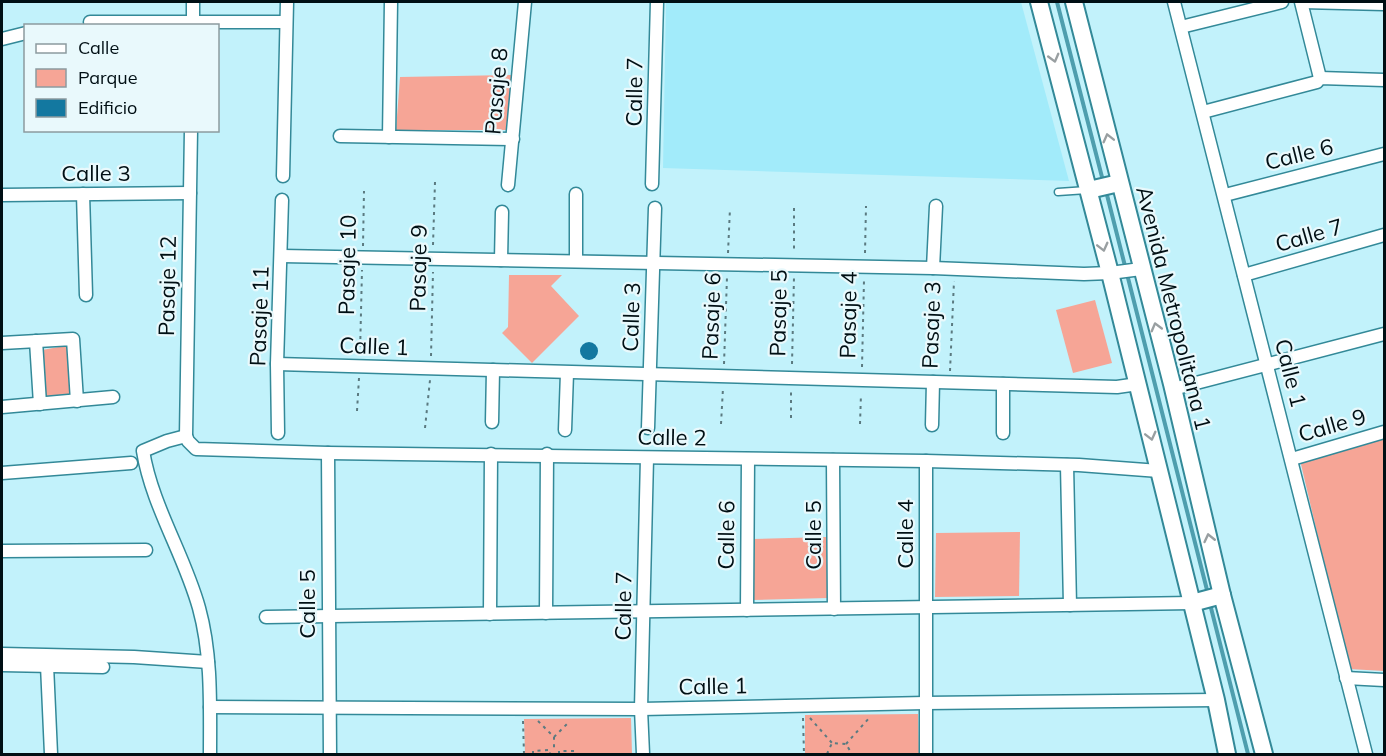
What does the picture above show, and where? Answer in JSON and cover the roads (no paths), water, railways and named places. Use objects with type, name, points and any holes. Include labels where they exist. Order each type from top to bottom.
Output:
[{"type":"street","points":[[193,2],[193,23]]},
{"type":"street","points":[[283,177],[287,2]]},
{"type":"street","points":[[389,136],[391,2]]},
{"type":"street","name":"Pasaje 8","points":[[508,185],[525,2]]},
{"type":"street","name":"Calle 7","points":[[652,184],[657,2]]},
{"type":"street","points":[[1039,2],[1092,189],[1159,471],[1195,602],[1227,754]]},
{"type":"street","name":"Avenida Metropolitana 1","points":[[1074,2],[1116,183],[1173,389],[1219,596],[1264,754]]},
{"type":"street","name":"Calle 1","points":[[1174,2],[1366,754]]},
{"type":"street","points":[[1181,27],[1282,2]]},
{"type":"street","points":[[1320,78],[1301,2],[1384,4]]},
{"type":"street","points":[[90,22],[286,22]]},
{"type":"street","points":[[2,39],[24,34]]},
{"type":"street","points":[[1203,112],[1317,82],[1320,78],[1384,80]]},
{"type":"street","name":"Pasaje 12","points":[[187,439],[191,132]]},
{"type":"street","points":[[340,136],[513,139]]},
{"type":"street","name":"Calle 6","points":[[1225,195],[1384,154]]},
{"type":"street","points":[[1092,189],[1116,183]]},
{"type":"street","points":[[83,194],[86,296]]},
{"type":"street","name":"Calle 3","points":[[2,195],[190,194]]},
{"type":"street","points":[[576,194],[576,261]]},
{"type":"street","name":"Pasaje 11","points":[[278,433],[277,364],[282,200]]},
{"type":"street","name":"Pasaje 3","points":[[933,268],[936,206]]},
{"type":"street","name":"Calle 3","points":[[648,428],[655,208]]},
{"type":"street","points":[[501,260],[502,212]]},
{"type":"street","name":"Calle 7","points":[[1244,275],[1384,235]]},
{"type":"street","points":[[282,256],[1113,273],[1138,269]]},
{"type":"street","points":[[1173,389],[1384,334]]},
{"type":"street","points":[[2,343],[73,339],[76,401]]},
{"type":"street","points":[[36,341],[40,404]]},
{"type":"street","name":"Calle 1","points":[[277,364],[1117,387],[1138,384]]},
{"type":"street","points":[[492,422],[493,370]]},
{"type":"street","points":[[565,430],[567,373]]},
{"type":"street","name":"Pasaje 3","points":[[932,425],[933,382]]},
{"type":"street","points":[[1003,384],[1003,433]]},
{"type":"street","points":[[2,407],[113,397]]},
{"type":"street","name":"Calle 9","points":[[1292,459],[1384,432]]},
{"type":"street","points":[[187,439],[167,441],[143,451],[146,471],[199,606],[205,633],[210,706],[210,754]]},
{"type":"street","name":"Calle 2","points":[[187,439],[196,449],[328,453],[548,454],[647,458],[926,461],[1067,465],[1159,471]]},
{"type":"street","name":"Calle 5","points":[[328,453],[330,754]]},
{"type":"street","points":[[490,614],[491,454]]},
{"type":"street","points":[[546,613],[548,454]]},
{"type":"street","name":"Calle 7","points":[[643,754],[641,709],[647,458]]},
{"type":"street","name":"Calle 6","points":[[747,610],[748,459]]},
{"type":"street","name":"Calle 5","points":[[833,460],[834,609]]},
{"type":"street","name":"Calle 4","points":[[925,608],[926,461]]},
{"type":"street","points":[[2,474],[131,463]]},
{"type":"street","points":[[1067,465],[1070,605]]},
{"type":"street","points":[[2,551],[146,550]]},
{"type":"street","points":[[266,617],[1070,605],[1195,602],[1219,596]]},
{"type":"street","points":[[925,608],[926,754]]},
{"type":"street","points":[[2,654],[134,657],[208,663]]},
{"type":"street","points":[[2,664],[103,667]]},
{"type":"street","points":[[47,665],[51,754]]},
{"type":"street","points":[[1346,678],[1384,680]]},
{"type":"street","name":"Calle 1","points":[[210,706],[641,709],[1216,700]]},
{"type":"lane","points":[[1058,192],[1092,189]]},
{"type":"waterway","points":[[1057,2],[1103,181]]},
{"type":"waterway","points":[[1106,191],[1208,594]]},
{"type":"waterway","points":[[1210,604],[1248,754]]}]
